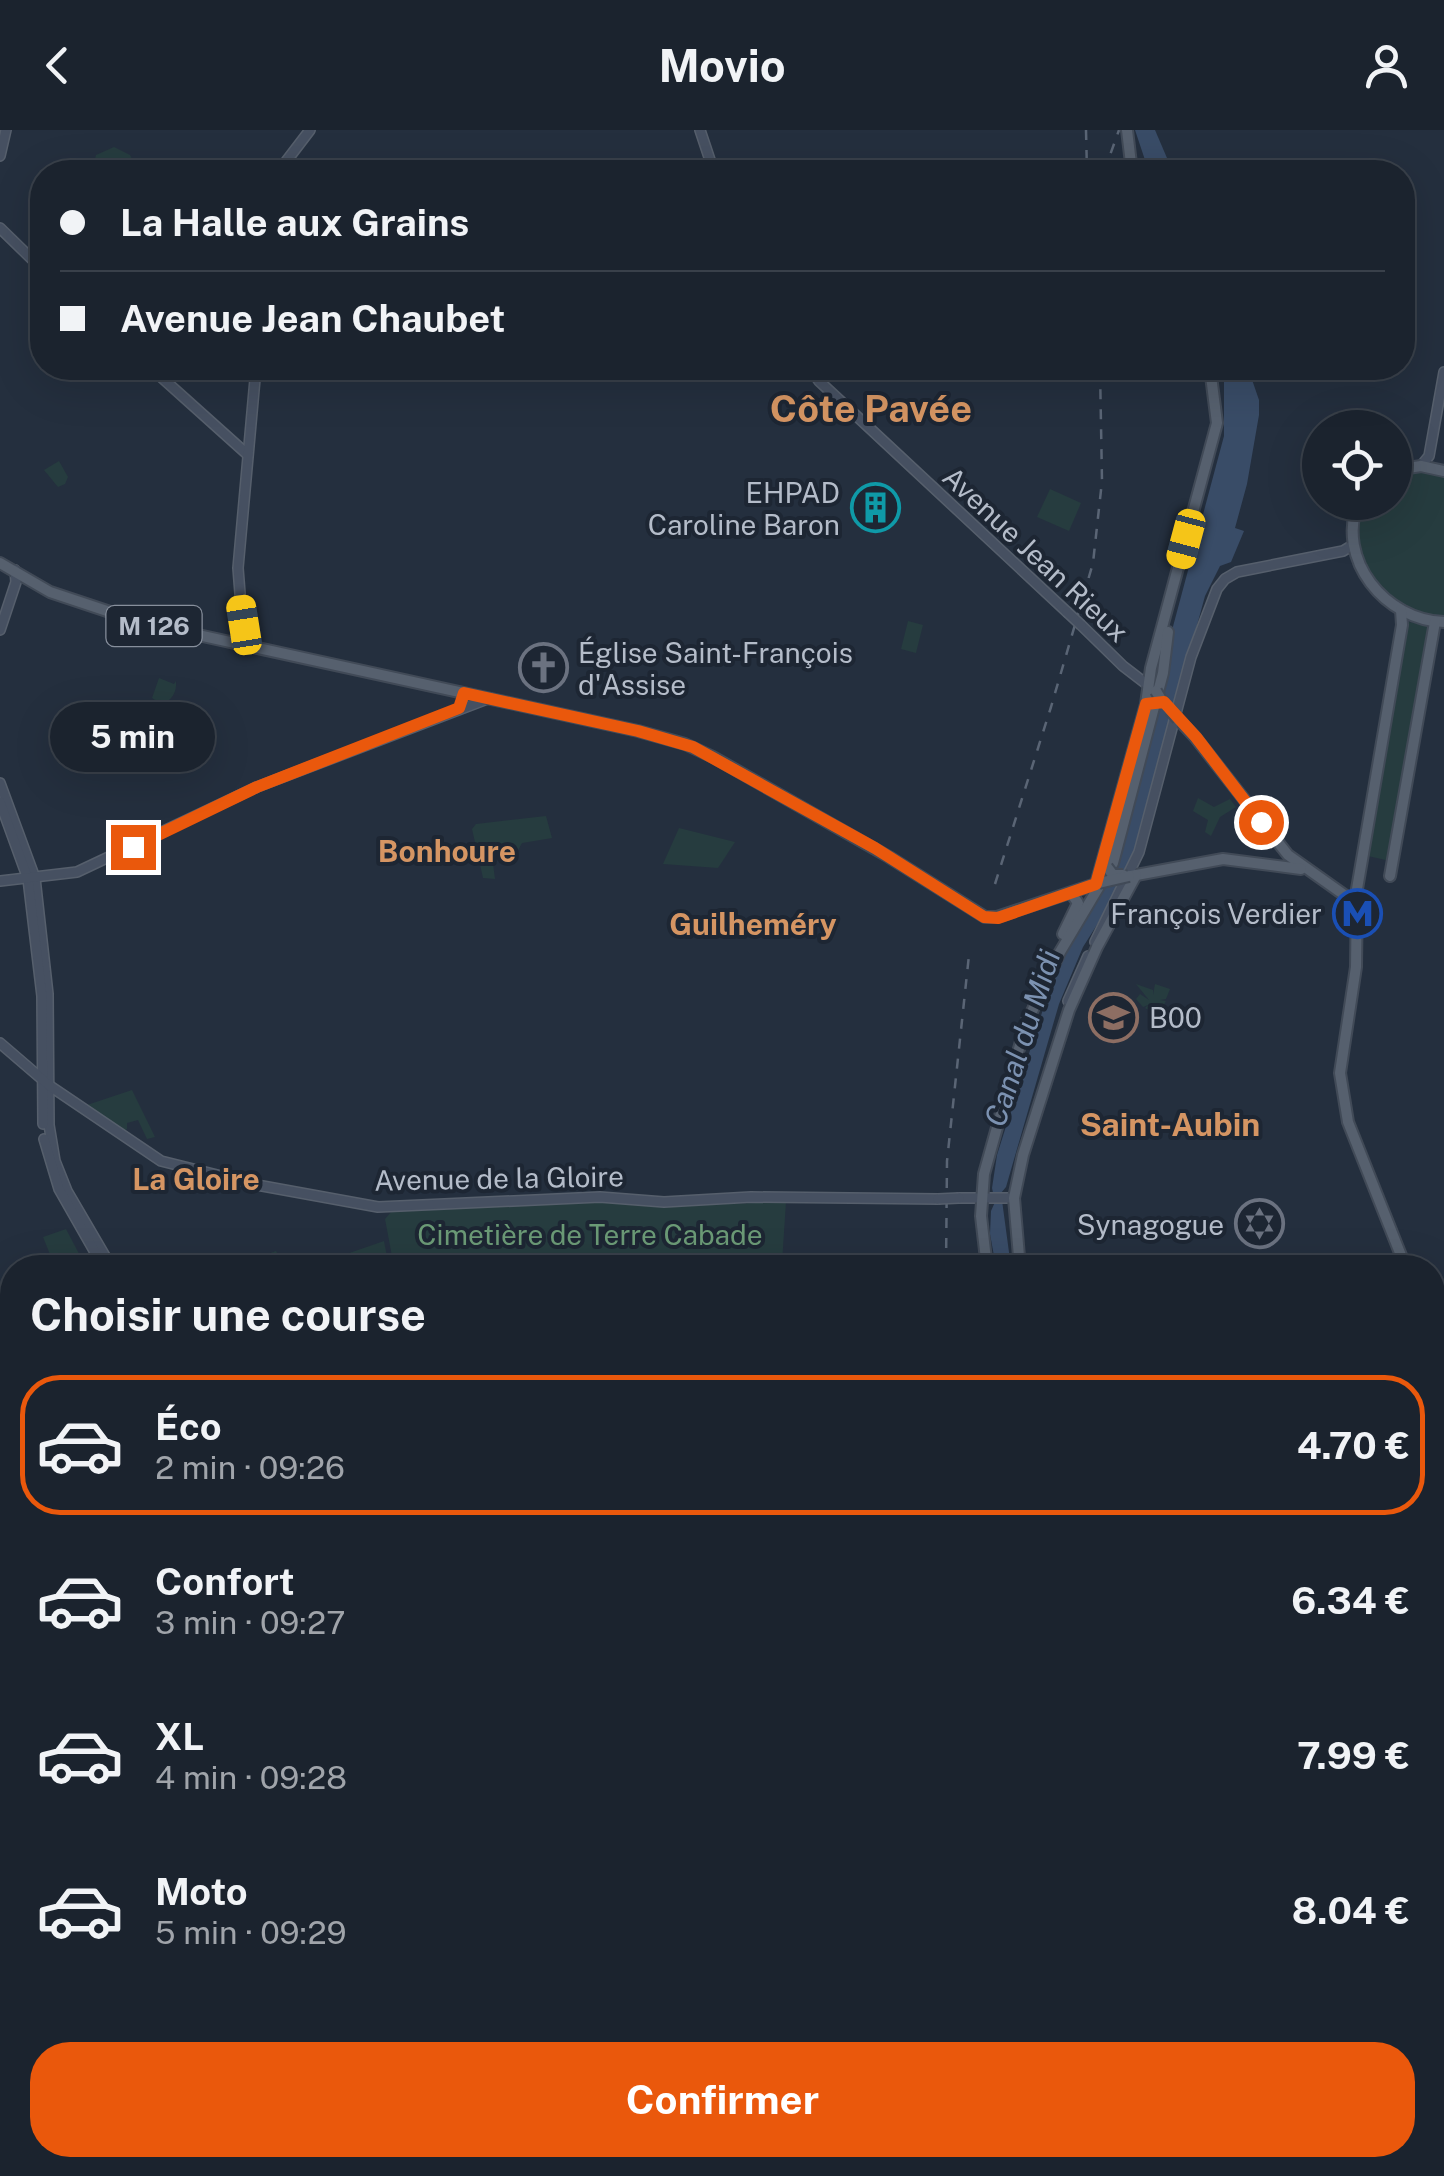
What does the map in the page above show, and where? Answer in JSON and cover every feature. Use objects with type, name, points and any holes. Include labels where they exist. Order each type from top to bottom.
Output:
[{"type":"main road","points":[[0,156],[6,130]]},
{"type":"main road","points":[[287,160],[310,130]]},
{"type":"main road","points":[[700,130],[710,160]]},
{"type":"main road","points":[[1129,130],[1133,160]]},
{"type":"main road","points":[[0,228],[30,257]]},
{"type":"main road","points":[[1422,466],[1429,456],[1444,372]]},
{"type":"main road","points":[[164,380],[248,455]]},
{"type":"main road","points":[[244,644],[238,576],[255,380]]},
{"type":"main road","name":"Avenue Jean Rieux","points":[[818,380],[1154,697]]},
{"type":"main road","points":[[1161,638],[1217,423],[1211,380]]},
{"type":"main road","points":[[1412,467],[1444,471]]},
{"type":"main road","points":[[1353,520],[1353,545],[1370,582],[1386,601],[1400,610],[1439,622],[1390,876]]},
{"type":"main road","points":[[1018,1255],[1010,1198],[1072,990],[1139,852],[1191,657],[1218,589],[1232,573],[1343,551],[1353,545]]},
{"type":"main road","points":[[0,612],[12,573]]},
{"type":"main road","points":[[0,630],[12,573]]},
{"type":"main road","name":"M 126","points":[[12,573],[65,598]]},
{"type":"main road","name":"M 126","points":[[12,573],[65,598],[142,623],[466,699],[490,698],[652,734],[693,747],[875,848],[984,917],[998,918],[1071,894],[1103,876]]},
{"type":"main road","points":[[1063,934],[1103,876],[1154,697],[1164,615],[1175,581]]},
{"type":"main road","points":[[1398,1255],[1343,1128],[1334,1080],[1353,968],[1362,851],[1402,622],[1400,610]]},
{"type":"main road","points":[[1027,1022],[1060,952],[1103,876],[1164,673],[1168,612]]},
{"type":"main road","points":[[1154,697],[1196,737],[1272,837],[1357,910]]},
{"type":"main road","points":[[0,881],[53,877],[88,868],[257,787],[466,699]]},
{"type":"main road","points":[[0,783],[32,878],[48,994],[44,1132],[53,1174],[100,1255]]},
{"type":"main road","points":[[0,802],[26,858],[53,877]]},
{"type":"main road","points":[[1255,862],[1268,851],[1272,837]]},
{"type":"main road","points":[[14,880],[26,858]]},
{"type":"main road","points":[[1103,876],[1129,882],[1218,859],[1307,871]]},
{"type":"main road","points":[[32,878],[50,1134],[60,1176],[101,1255]]},
{"type":"main road","points":[[1052,1064],[1086,971],[1129,882]]},
{"type":"main road","points":[[987,1255],[988,1156],[1031,1002],[1077,906],[1077,899],[1071,894]]},
{"type":"main road","name":"Avenue de la Gloire","points":[[0,1043],[62,1094],[166,1163],[257,1185],[382,1207],[600,1197],[664,1202],[751,1197],[1010,1198]]},
{"type":"main road","points":[[28,1068],[44,1058]]},
{"type":"main road","points":[[49,1104],[62,1094]]},
{"type":"green space","points":[[114,147],[132,160],[95,160],[96,155]]},
{"type":"green space","points":[[59,461],[68,477],[58,487],[44,470]]},
{"type":"green space","points":[[1412,472],[1444,477],[1444,618],[1403,605],[1387,594],[1364,564],[1359,546],[1359,520],[1412,520]]},
{"type":"green space","points":[[1050,489],[1081,503],[1069,531],[1037,517]]},
{"type":"green space","points":[[908,621],[923,625],[916,653],[901,649]]},
{"type":"green space","points":[[1405,621],[1430,627],[1390,861],[1368,856]]},
{"type":"green space","points":[[159,678],[174,684],[176,681],[173,696],[163,705],[152,698]]},
{"type":"green space","points":[[1198,798],[1214,807],[1230,799],[1236,807],[1220,817],[1211,836],[1205,832],[1208,820],[1193,811]]},
{"type":"green space","points":[[546,816],[552,838],[522,843],[517,852],[492,856],[495,879],[483,878],[472,829],[476,824]]},
{"type":"green space","points":[[679,828],[735,842],[718,868],[663,864]]},
{"type":"green space","points":[[1136,984],[1153,990],[1153,995],[1155,984],[1170,989],[1166,999],[1160,1000],[1166,1001],[1158,1015],[1136,999],[1140,994],[1149,1000]]},
{"type":"green space","points":[[132,1090],[155,1137],[147,1139],[138,1120],[127,1123],[123,1131],[87,1105]]},
{"type":"green space","name":"Cimetière de Terre Cabade","points":[[620,1201],[662,1206],[786,1202],[783,1255],[392,1255],[385,1219],[392,1211]]},
{"type":"green space","points":[[66,1229],[80,1255],[50,1255],[43,1237]]},
{"type":"green space","points":[[384,1241],[387,1255],[344,1255]]},
{"type":"water","points":[[1135,130],[1155,130],[1168,160],[1145,160]]},
{"type":"water","points":[[1224,380],[1252,380],[1259,415],[1235,528],[1244,531],[1231,562],[1220,566],[1205,596],[1134,856],[1083,947],[1059,1004],[1006,1187],[1001,1193],[1009,1255],[994,1255],[990,1234],[997,1155],[1051,984],[1070,943],[1114,870],[1125,838],[1164,691],[1171,634],[1224,436]]},
{"type":"railway","points":[[1086,130],[1087,160]]},
{"type":"railway","points":[[1108,160],[1119,130]]},
{"type":"railway","points":[[995,884],[1093,563],[1102,481],[1100,380]]},
{"type":"railway","points":[[946,1255],[947,1161],[969,955]]},
{"type":"place","name":"EHPAD Caroline Baron","points":[[875,508]]},
{"type":"place","name":"Église Saint-François d'Assise","points":[[543,668]]},
{"type":"place","name":"François Verdier","points":[[1357,913]]},
{"type":"place","name":"B00","points":[[1114,1017]]},
{"type":"place","name":"Synagogue","points":[[1259,1224]]},
{"type":"district","name":"Côte Pavée","points":[[871,408]]},
{"type":"district","name":"Bonhoure","points":[[447,851]]},
{"type":"district","name":"Guilheméry","points":[[753,924]]},
{"type":"district","name":"Saint-Aubin","points":[[1170,1124]]},
{"type":"district","name":"La Gloire","points":[[196,1179]]},
{"type":"route","points":[[133,847],[257,787],[459,708],[464,693],[693,747],[875,848],[984,917],[998,918],[1096,884],[1146,704],[1164,702],[1261,822]]},
{"type":"water label","name":"Canal du Midi","points":[[1022,1038]]}]
